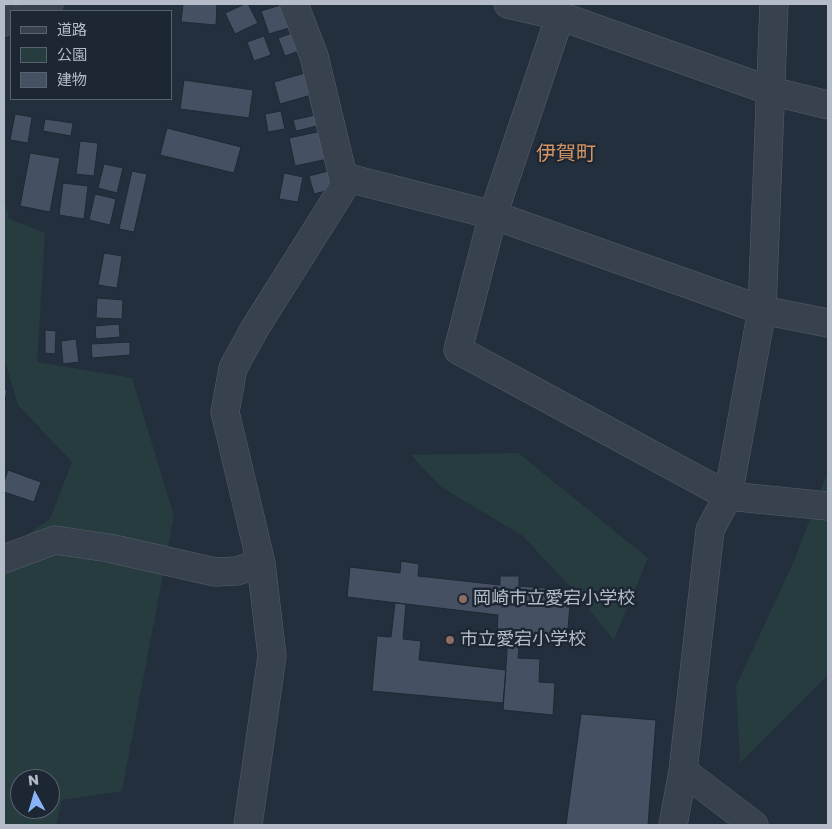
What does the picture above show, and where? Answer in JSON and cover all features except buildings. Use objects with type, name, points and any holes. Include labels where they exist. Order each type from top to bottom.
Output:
[{"type":"street","points":[[33,10],[49,4]]},
{"type":"street","points":[[248,825],[272,656],[261,563],[225,412],[233,368],[255,328],[345,185],[314,56],[294,4]]},
{"type":"street","points":[[508,4],[560,16],[770,92],[828,105]]},
{"type":"street","points":[[673,825],[683,771],[710,530],[728,496],[762,310],[774,4]]},
{"type":"street","points":[[560,16],[493,215],[458,350],[728,496],[828,506]]},
{"type":"street","points":[[344,177],[493,215],[762,310],[828,323]]},
{"type":"street","points":[[4,559],[55,540],[109,548],[215,572],[237,572],[261,563]]},
{"type":"street","points":[[683,771],[754,825]]},
{"type":"green space","points":[[4,195],[9,219],[45,233],[37,362],[132,378],[174,516],[122,791],[62,800],[60,808],[60,769],[10,769],[10,819],[57,819],[56,825],[4,825],[4,550],[50,519],[72,462],[18,405],[4,358]]},
{"type":"green space","points":[[518,453],[648,558],[614,640],[574,591],[523,536],[441,487],[411,455]]},
{"type":"green space","points":[[828,471],[828,675],[740,763],[736,686],[794,561]]},
{"type":"place","name":"岡崎市立愛宕小学校","points":[[463,599]]},
{"type":"place","name":"市立愛宕小学校","points":[[450,640]]},
{"type":"district","name":"伊賀町","points":[[566,155]]}]
